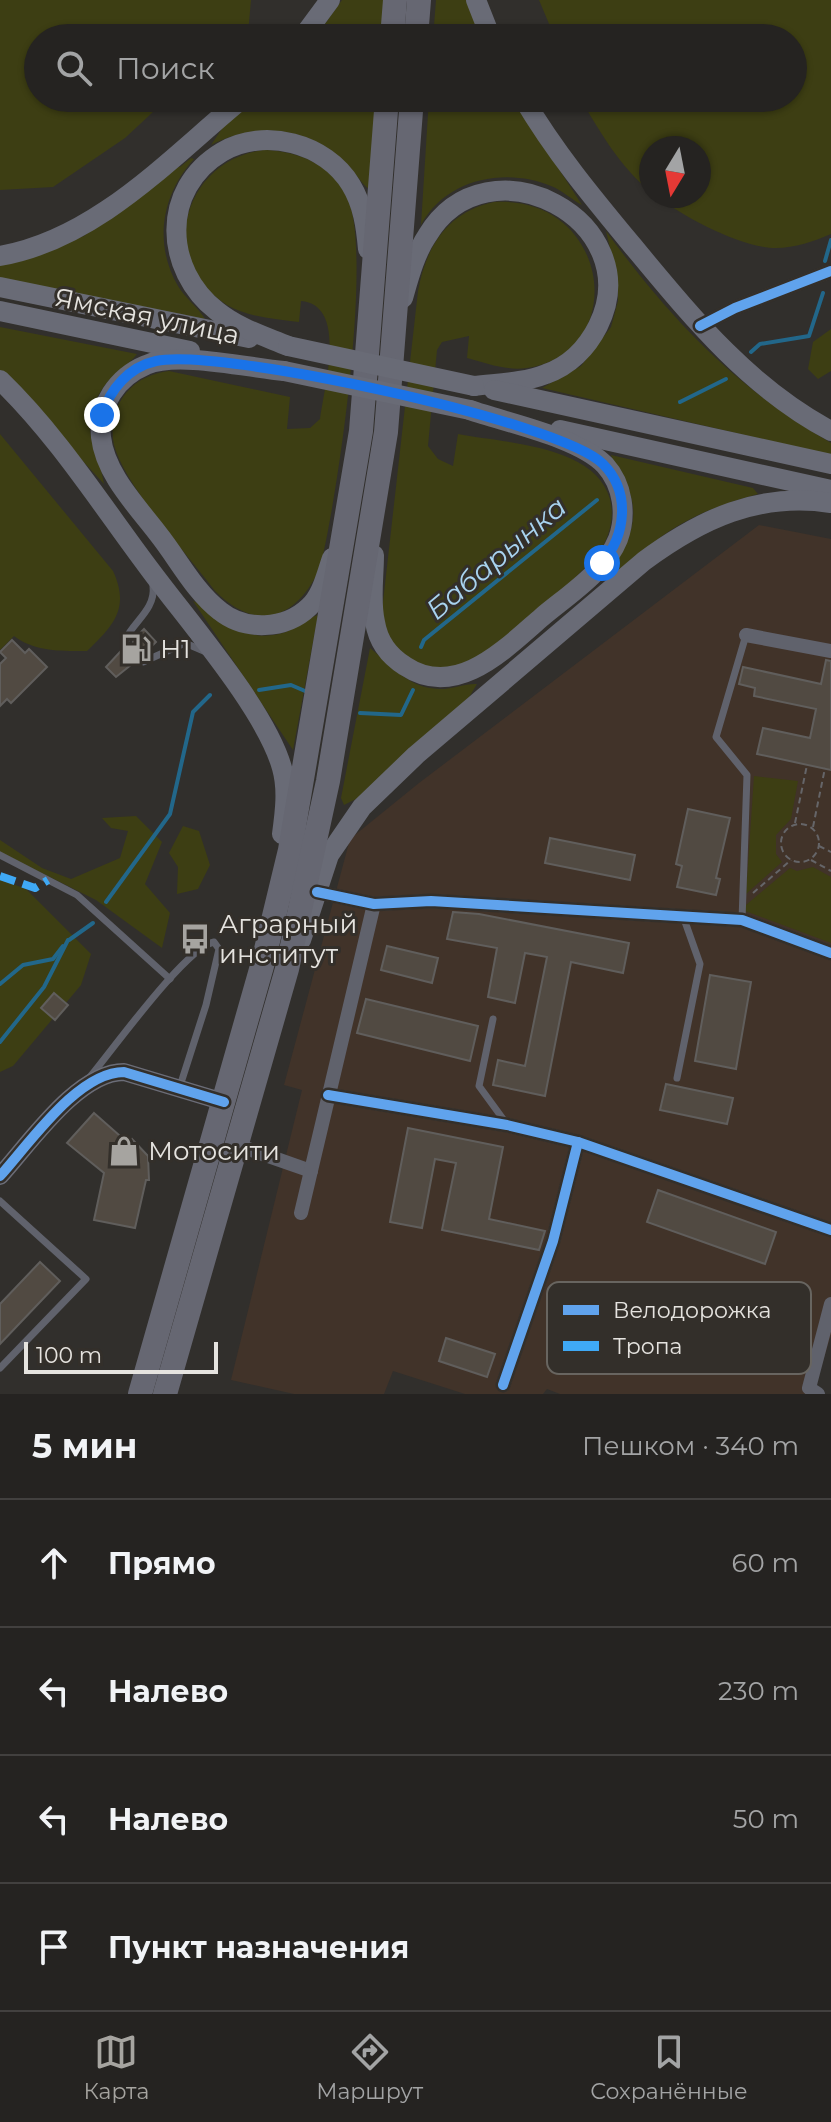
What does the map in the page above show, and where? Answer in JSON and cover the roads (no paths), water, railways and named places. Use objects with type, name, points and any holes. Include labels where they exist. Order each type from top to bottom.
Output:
[{"type":"highway","points":[[393,24],[395,0]]},
{"type":"highway","points":[[417,24],[419,0]]},
{"type":"highway","points":[[165,1394],[237,1145],[274,968],[349,509],[373,309],[386,112]]},
{"type":"highway","points":[[140,1394],[224,1102],[274,968],[328,781],[374,515],[397,313],[411,112]]},
{"type":"main road","points":[[312,24],[330,0]]},
{"type":"main road","points":[[476,0],[485,24]]},
{"type":"main road","points":[[0,256],[46,243],[90,222],[226,112]]},
{"type":"main road","points":[[532,112],[573,172],[700,326],[749,375],[831,431]]},
{"type":"main road","points":[[288,346],[242,328],[218,312],[184,273],[176,250],[175,221],[184,194],[198,172],[229,148],[255,141],[293,143],[320,154],[339,168],[353,187],[363,212],[373,309]]},
{"type":"main road","points":[[397,313],[428,234],[458,204],[482,193],[510,190],[551,200],[575,216],[596,242],[607,280],[605,308],[595,332],[570,361],[547,374],[521,381],[474,386]]},
{"type":"main road","points":[[0,287],[831,464]]},
{"type":"main road","name":"Ямская улица","points":[[0,311],[284,371]]},
{"type":"main road","points":[[349,509],[322,586],[309,608],[273,625],[245,623],[220,611],[208,600],[108,461],[101,427],[105,404],[126,376],[147,364],[172,360],[284,371],[831,490]]},
{"type":"main road","points":[[0,380],[50,434],[218,660],[273,744],[285,784],[282,834],[263,923],[274,968]]},
{"type":"main road","points":[[374,515],[373,611],[378,634],[397,661],[429,676],[456,676],[490,659],[602,563],[617,540],[623,511],[619,489],[605,466],[581,448],[470,410]]},
{"type":"main road","points":[[274,968],[308,927],[317,892],[338,839],[384,784],[644,561],[677,537],[722,513],[774,501],[831,503]]},
{"type":"street","points":[[700,326],[735,308],[831,271]]},
{"type":"street","points":[[746,635],[831,651]]},
{"type":"street","points":[[317,892],[374,904],[431,901],[742,920],[831,953]]},
{"type":"street","points":[[301,1213],[374,904]]},
{"type":"street","points":[[0,1176],[82,1086],[110,1072],[124,1072],[224,1102]]},
{"type":"street","points":[[328,1095],[507,1125],[578,1142],[831,1230]]},
{"type":"street","points":[[503,1385],[553,1241],[578,1142]]},
{"type":"street","points":[[237,1145],[311,1171]]},
{"type":"street","points":[[814,1391],[831,1304]]},
{"type":"lane","points":[[151,572],[154,601],[125,636],[125,650],[129,656],[143,662],[185,643],[218,660]]},
{"type":"lane","points":[[742,920],[747,775],[716,737],[746,635]]},
{"type":"lane","points":[[0,855],[77,895],[170,979]]},
{"type":"lane","points":[[677,1078],[700,964],[683,916]]},
{"type":"lane","points":[[82,1086],[170,979],[203,944],[214,942],[219,949],[206,1005],[179,1088]]},
{"type":"lane","points":[[493,1019],[479,1086],[507,1125]]},
{"type":"lane","points":[[0,1201],[86,1279],[0,1368]]},
{"type":"waterway","name":"Бабарынка","points":[[825,261],[831,240]]},
{"type":"waterway","name":"Бабарынка","points":[[751,352],[760,344],[809,336],[823,293]]},
{"type":"waterway","name":"Бабарынка","points":[[680,402],[726,379]]},
{"type":"waterway","name":"Бабарынка","points":[[421,647],[424,640],[597,500]]},
{"type":"waterway","name":"Бабарынка","points":[[259,690],[291,685],[305,691]]},
{"type":"waterway","name":"Бабарынка","points":[[360,713],[401,715],[413,690]]},
{"type":"waterway","name":"Бабарынка","points":[[106,902],[170,814],[193,712],[210,695]]},
{"type":"waterway","name":"Бабарынка","points":[[69,940],[93,923]]},
{"type":"waterway","points":[[0,1042],[44,987],[68,940]]},
{"type":"waterway","name":"Бабарынка","points":[[0,984],[23,965],[53,959],[63,946]]},
{"type":"place","name":"Н1","points":[[136,649]]},
{"type":"place","name":"Аграрный институт","points":[[195,939]]},
{"type":"place","name":"Мотосити","points":[[124,1151]]}]
